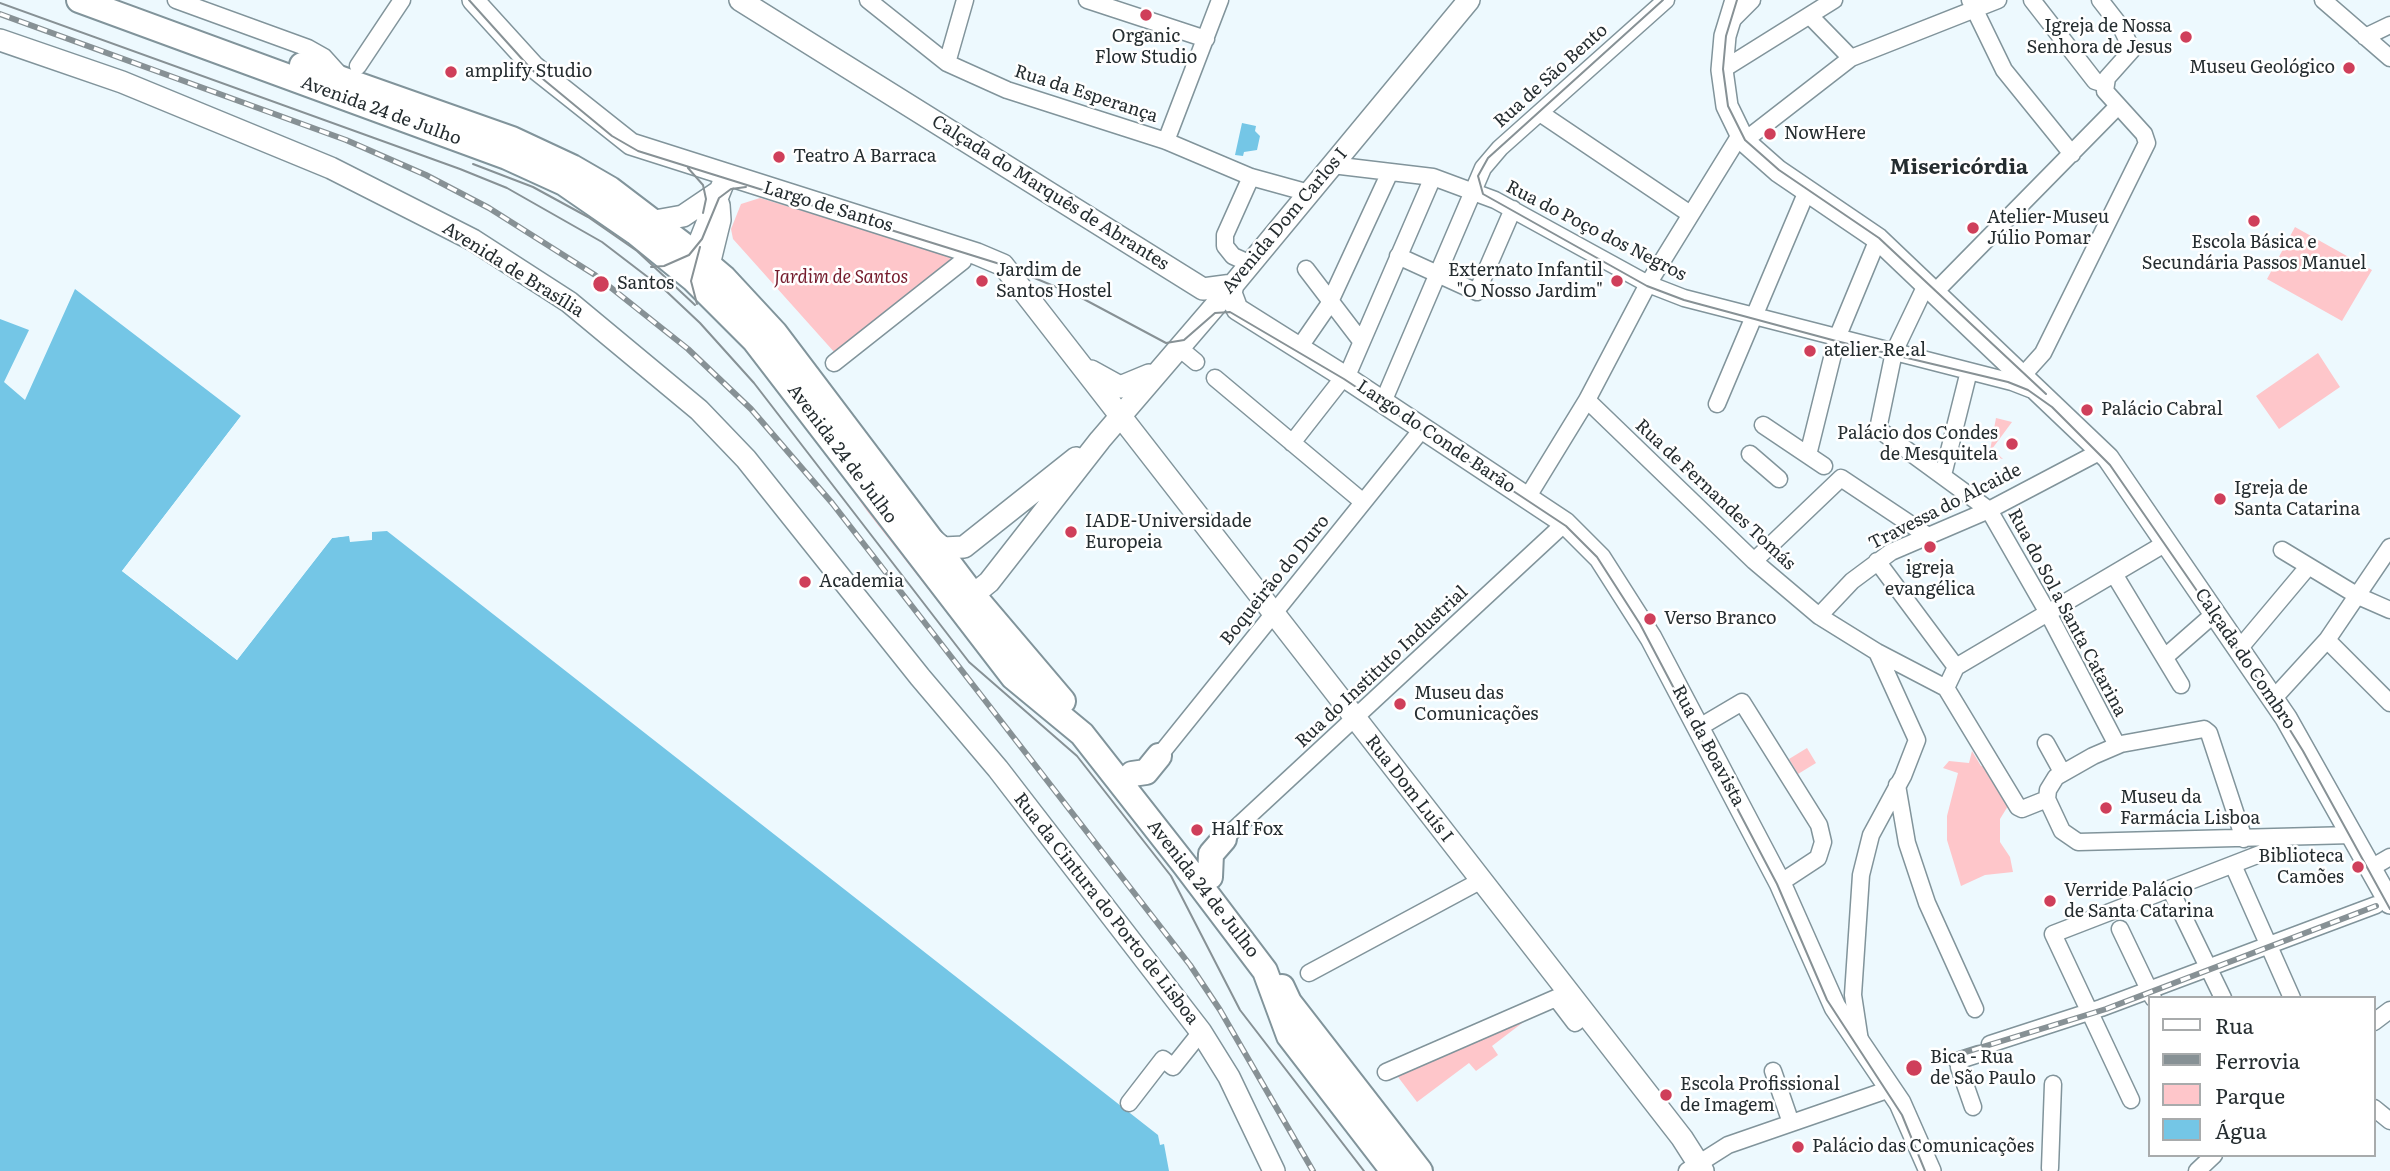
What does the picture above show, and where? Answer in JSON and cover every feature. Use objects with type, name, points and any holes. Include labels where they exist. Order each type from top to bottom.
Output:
[{"type":"main road","name":"Avenida 24 de Julho","points":[[79,0],[507,157],[564,183],[700,266],[1013,677],[1082,734],[1192,874],[1265,971],[1289,1035],[1393,1171]]},
{"type":"main road","name":"Avenida 24 de Julho","points":[[121,0],[351,72],[560,161],[610,189],[654,221],[775,333],[973,595],[1053,692],[1091,727],[1132,774],[1268,959],[1289,1002],[1420,1171]]},
{"type":"main road","points":[[1132,774],[1146,772],[1159,756]]},
{"type":"main road","points":[[1210,877],[1211,854],[1224,839]]},
{"type":"street","name":"Avenida 24 de Julho","points":[[176,0],[308,48],[351,72]]},
{"type":"street","points":[[351,72],[402,0]]},
{"type":"street","name":"Largo de Santos","points":[[473,0],[534,67],[614,134],[645,150],[722,184],[977,254],[998,262],[1006,270]]},
{"type":"street","name":"Calçada do Marquês de Abrantes","points":[[740,0],[1203,289],[1233,285]]},
{"type":"street","points":[[947,63],[965,0]]},
{"type":"street","points":[[1087,0],[1206,39]]},
{"type":"street","name":"Avenida Dom Carlos I","points":[[973,595],[985,586],[1120,415],[1251,264],[1469,0]]},
{"type":"street","name":"Rua de São Bento","points":[[1383,402],[1489,159],[1666,0]]},
{"type":"street","points":[[1736,0],[1725,36],[1722,70],[1727,106],[1742,138]]},
{"type":"street","points":[[1731,21],[1752,0]]},
{"type":"street","points":[[1722,70],[1834,0]]},
{"type":"street","points":[[1527,498],[1587,400],[1648,284],[1690,214],[1742,138],[1850,58],[1971,5],[1998,0]]},
{"type":"street","points":[[2032,0],[2095,81],[2105,84]]},
{"type":"street","points":[[2020,379],[2043,352],[2146,147],[2144,134],[2105,91],[2105,84],[2131,53],[2128,41],[2100,0]]},
{"type":"street","points":[[2323,0],[2390,58]]},
{"type":"street","name":"Rua da Esperança","points":[[872,1],[947,63],[1007,90],[1166,141],[1251,177],[1309,193]]},
{"type":"street","points":[[1166,141],[1219,1]]},
{"type":"street","points":[[1971,5],[2004,70],[2072,154]]},
{"type":"street","points":[[1810,16],[1850,58]]},
{"type":"street","points":[[2365,37],[2390,25]]},
{"type":"street","name":"Avenida de Brasília","points":[[0,40],[121,82],[331,168],[473,240],[569,302],[699,410],[746,459],[910,665]]},
{"type":"street","points":[[1894,352],[1930,289],[2072,154],[2118,106]]},
{"type":"street","points":[[1540,113],[1690,214]]},
{"type":"street","name":"Calçada do Combro","points":[[1742,138],[1807,191],[1878,239],[2020,379],[2054,406],[2105,455],[2274,698],[2371,868],[2383,904]]},
{"type":"street","name":"Rua do Poço dos Negros","points":[[1332,165],[1433,177],[1474,190],[1648,284],[1684,298],[1967,370],[2020,379]]},
{"type":"street","points":[[1298,348],[1331,301],[1390,172]]},
{"type":"street","points":[[1251,177],[1225,235],[1225,246],[1233,256],[1251,264]]},
{"type":"street","points":[[1292,443],[1345,377],[1433,177]]},
{"type":"street","points":[[700,266],[720,220],[722,184]]},
{"type":"street","points":[[654,221],[683,216],[722,184]]},
{"type":"street","points":[[1717,404],[1807,191]]},
{"type":"street","points":[[1398,256],[1477,292],[1513,209]]},
{"type":"street","points":[[1808,455],[1837,338],[1878,239]]},
{"type":"street","points":[[834,363],[963,261]]},
{"type":"street","points":[[1306,269],[1361,341]]},
{"type":"street","name":"Rua Dom Luís I","points":[[1006,270],[1585,1015],[1696,1168]]},
{"type":"street","points":[[1233,285],[1231,292],[1237,309],[1345,377]]},
{"type":"street","points":[[1178,347],[1196,362]]},
{"type":"street","name":"Rua do Sol a Santa Catarina","points":[[1894,352],[1878,429],[1989,510],[2048,613],[2117,745]]},
{"type":"street","points":[[1083,366],[1120,387],[1158,371]]},
{"type":"street","points":[[1943,475],[1967,370]]},
{"type":"street","name":"Largo do Conde Barão","points":[[1345,377],[1527,498]]},
{"type":"street","points":[[1215,378],[1363,502]]},
{"type":"street","name":"Rua de Fernandes Tomás","points":[[1587,400],[1754,561],[1819,616],[1877,652],[1946,688]]},
{"type":"street","points":[[1763,425],[1824,466]]},
{"type":"street","name":"Boqueirão do Duro","points":[[1159,756],[1423,428]]},
{"type":"street","name":"Avenida Dom Carlos I","points":[[922,528],[936,544],[954,550],[967,545],[1100,440]]},
{"type":"street","points":[[1750,454],[1779,479]]},
{"type":"street","name":"Travessa do Alcaide","points":[[1819,616],[1877,561],[2105,455]]},
{"type":"street","points":[[1754,561],[1840,478],[1928,536]]},
{"type":"street","name":"Rua da Boavista","points":[[1527,498],[1566,523],[1587,543],[1630,602],[1780,883],[1826,990],[1846,1026],[1890,1088],[1912,1126],[1930,1171]]},
{"type":"street","points":[[995,522],[993,530],[998,541],[1007,547],[1018,546]]},
{"type":"street","name":"Rua do Instituto Industrial","points":[[1224,839],[1566,523]]},
{"type":"street","points":[[2048,799],[2028,808],[2018,807],[1946,688],[1956,667],[2165,543]]},
{"type":"street","points":[[2274,698],[2327,640],[2390,547]]},
{"type":"street","points":[[2282,550],[2307,568],[2390,610]]},
{"type":"street","points":[[1877,561],[1956,667]]},
{"type":"street","points":[[2239,649],[2307,568]]},
{"type":"street","points":[[2114,575],[2181,685]]},
{"type":"street","points":[[946,589],[959,596],[973,595]]},
{"type":"street","points":[[2165,657],[2214,614]]},
{"type":"street","points":[[2327,640],[2390,703]]},
{"type":"street","points":[[1862,1050],[1853,995],[1861,875],[1871,835],[1917,740],[1877,652]]},
{"type":"street","name":"Rua da Cintura do Porto de Lisboa","points":[[910,665],[998,769],[1201,1032],[1229,1077],[1275,1171]]},
{"type":"street","points":[[1698,728],[1742,702],[1819,825],[1823,842],[1818,858],[1780,883]]},
{"type":"street","points":[[2244,839],[2206,730],[2117,745],[2062,772],[2052,783],[2048,799],[2062,831],[2078,842],[2244,839],[2285,838],[2353,835]]},
{"type":"street","points":[[2046,743],[2062,772]]},
{"type":"street","points":[[1897,785],[1907,843],[1927,903],[1975,1009]]},
{"type":"street","points":[[2131,1100],[2053,934],[2278,847],[2285,838]]},
{"type":"street","points":[[2371,868],[2390,856]]},
{"type":"street","points":[[2233,865],[2291,996]]},
{"type":"street","points":[[1309,972],[1480,881]]},
{"type":"street","points":[[2173,895],[2222,996]]},
{"type":"street","points":[[1973,1107],[1958,1064],[1984,1049],[2089,1012],[2151,994],[2209,968],[2383,904]]},
{"type":"street","points":[[2120,929],[2151,994]]},
{"type":"street","points":[[1386,1072],[1556,998],[1575,1023],[1585,1015]]},
{"type":"street","points":[[1129,1103],[1163,1059],[1174,1067],[1201,1032]]},
{"type":"street","points":[[1773,1071],[1791,1123]]},
{"type":"street","points":[[2050,1168],[2053,1084]]},
{"type":"street","points":[[1696,1168],[1728,1145],[1890,1088]]},
{"type":"street","points":[[2376,1110],[2390,1121]]},
{"type":"green space","name":"Jardim de Santos","points":[[760,198],[956,257],[835,353],[733,239],[731,229],[741,204]]},
{"type":"green space","points":[[2295,227],[2372,270],[2342,321],[2267,279]]},
{"type":"green space","points":[[2318,353],[2340,387],[2279,429],[2256,396]]},
{"type":"green space","points":[[1996,418],[2012,422],[1992,449],[2003,459],[1989,456]]},
{"type":"green space","points":[[825,452],[985,654],[981,657],[867,511]]},
{"type":"green space","points":[[1807,748],[1816,763],[1798,774],[1789,759]]},
{"type":"green space","points":[[1972,751],[1981,766],[1988,767],[2008,806],[2000,819],[2000,842],[2010,857],[2013,872],[1985,875],[1961,886],[1947,840],[1947,816],[1958,773],[1943,768],[1949,761],[1969,763]]},
{"type":"green space","points":[[1534,1014],[1492,1046],[1498,1055],[1476,1071],[1469,1063],[1417,1102],[1395,1073]]},
{"type":"water","points":[[1242,123],[1256,126],[1255,131],[1260,136],[1257,150],[1244,152],[1243,156],[1235,155]]},
{"type":"water","points":[[75,289],[241,416],[122,571],[237,660],[332,538],[349,536],[350,542],[372,540],[372,532],[387,531],[1158,1135],[1160,1145],[1164,1144],[1169,1171],[0,1171],[0,319],[29,330],[4,382],[25,400]]},
{"type":"pier","points":[[241,416],[244,418],[126,570],[236,655],[330,535],[349,532],[352,535],[332,538],[237,660],[122,571]]},
{"type":"tram line","points":[[469,0],[532,70],[612,136],[638,151],[1003,265],[1078,296],[1166,343],[1184,340],[1215,313],[1230,312],[1344,379],[1566,526],[1597,557],[1640,624],[1777,884],[1827,1000],[1902,1115],[1925,1171]]},
{"type":"tram line","points":[[1663,0],[1488,158],[1478,176],[1483,194],[1647,286],[1684,300],[1836,341],[2008,382],[2028,390],[2052,407],[2110,465],[2262,685],[2303,751],[2390,909]]},
{"type":"tram line","points":[[1737,0],[1726,36],[1723,69],[1728,106],[1745,140],[1779,170],[1879,238],[2046,394]]},
{"type":"tram line","points":[[0,3],[507,188],[602,242],[666,291],[700,323],[754,383],[969,662],[1077,756],[1171,876],[1240,1010],[1364,1171]]},
{"type":"tram line","points":[[473,164],[533,187],[588,217],[637,251],[695,305]]},
{"type":"tram line","points":[[688,168],[703,185],[706,199],[703,213]]},
{"type":"tram line","points":[[651,267],[664,266],[689,255],[702,239],[719,198],[731,189],[746,187]]},
{"type":"tram line","points":[[697,304],[691,281],[700,247]]},
{"type":"railway","points":[[0,14],[346,140],[426,175],[489,208],[595,275],[688,349],[751,409],[832,503],[1190,965],[1220,1010],[1313,1171]]},
{"type":"railway","points":[[1953,1056],[2106,1009],[2376,906]]},
{"type":"place","name":"Organic Flow Studio","points":[[1146,15]]},
{"type":"place","name":"Igreja de Nossa Senhora de Jesus","points":[[2186,37]]},
{"type":"place","name":"Museu Geológico","points":[[2349,68]]},
{"type":"place","name":"amplify Studio","points":[[451,72]]},
{"type":"place","name":"NowHere","points":[[1770,134]]},
{"type":"place","name":"Teatro A Barraca","points":[[779,157]]},
{"type":"place","name":"Escola Básica e Secundária Passos Manuel","points":[[2254,221]]},
{"type":"place","name":"Atelier-Museu Júlio Pomar","points":[[1973,228]]},
{"type":"place","name":"Jardim de Santos Hostel","points":[[982,281]]},
{"type":"place","name":"Externato Infantil \"O Nosso Jardim\"","points":[[1617,281]]},
{"type":"place","name":"Santos","points":[[601,284]]},
{"type":"place","name":"atelier Re.al","points":[[1810,351]]},
{"type":"place","name":"Palácio Cabral","points":[[2087,410]]},
{"type":"place","name":"Palácio dos Condes de Mesquitela","points":[[2012,444]]},
{"type":"place","name":"Igreja de Santa Catarina","points":[[2220,499]]},
{"type":"place","name":"IADE-Universidade Europeia","points":[[1071,532]]},
{"type":"place","name":"igreja evangélica","points":[[1930,547]]},
{"type":"place","name":"Academia","points":[[805,582]]},
{"type":"place","name":"Verso Branco","points":[[1650,619]]},
{"type":"place","name":"Museu das Comunicações","points":[[1400,704]]},
{"type":"place","name":"Museu da Farmácia Lisboa","points":[[2106,808]]},
{"type":"place","name":"Half Fox","points":[[1197,830]]},
{"type":"place","name":"Biblioteca Camões","points":[[2358,867]]},
{"type":"place","name":"Verride Palácio de Santa Catarina","points":[[2050,901]]},
{"type":"place","name":"Bica - Rua de São Paulo","points":[[1914,1068]]},
{"type":"place","name":"Escola Profissional de Imagem","points":[[1666,1095]]},
{"type":"place","name":"Palácio das Comunicações","points":[[1798,1147]]},
{"type":"district","name":"Misericórdia","points":[[1959,168]]}]
